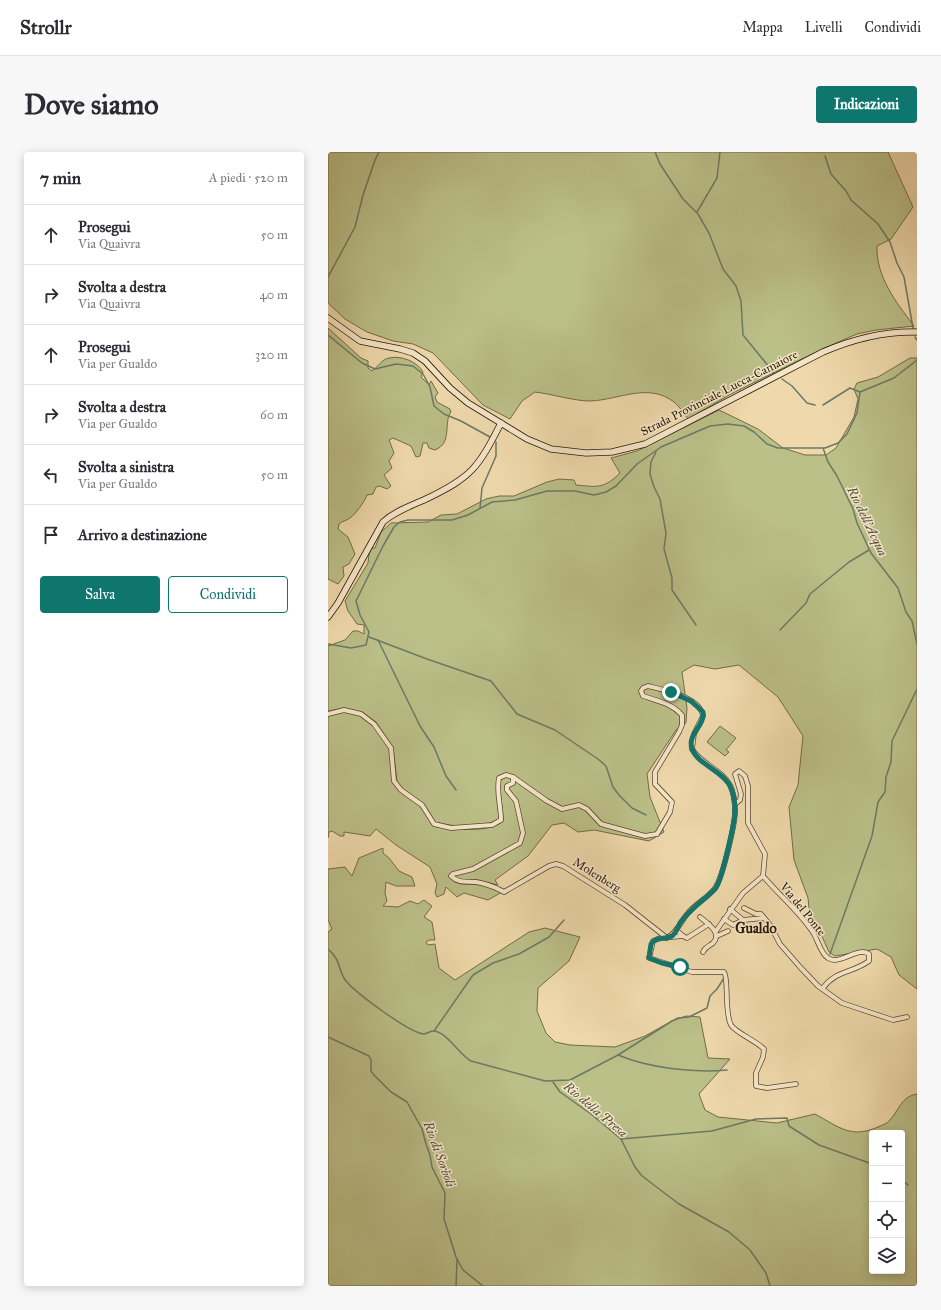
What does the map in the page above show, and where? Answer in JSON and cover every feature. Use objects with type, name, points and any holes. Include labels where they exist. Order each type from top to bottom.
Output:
[{"type":"main road","name":"Strada Provinciale Lucca-Camaiore","points":[[328,318],[360,341],[413,353],[425,361],[450,388],[468,403],[532,442],[558,450],[596,454],[624,450],[655,439],[838,346],[876,335],[898,332],[917,332]]},
{"type":"main road","points":[[328,617],[338,603],[383,522],[394,513],[440,492],[467,476],[487,450],[501,423]]},
{"type":"street","points":[[328,714],[344,710],[361,714],[374,724],[391,748],[394,781],[401,790],[422,806],[434,824],[451,828],[492,825],[498,823],[501,820],[501,806],[497,788],[500,778],[506,776],[512,777],[547,801],[562,809],[579,806],[587,809],[600,824],[645,836],[657,834],[670,812],[672,802],[656,784],[655,772],[679,732],[682,724],[682,715],[676,708],[668,703],[643,696],[642,689],[648,686],[684,698],[701,709],[703,720],[694,734],[692,749],[697,756],[728,782],[735,804],[734,821],[725,856],[725,866],[719,881],[714,889],[688,912],[674,935],[667,938]]},
{"type":"street","points":[[703,952],[705,947],[713,942],[716,936],[716,931],[742,893],[763,876],[765,854],[748,823],[748,786],[745,776],[739,772],[735,774],[741,794],[740,800],[735,804]]},
{"type":"street","name":"Molenberg","points":[[512,777],[513,782],[507,786],[507,790],[516,802],[523,833],[520,843],[473,869],[450,876],[461,882],[478,882],[491,885],[504,892],[549,866],[556,864],[563,866],[625,905],[667,938]]},
{"type":"street","name":"Via del Ponte","points":[[763,876],[810,929],[826,956],[830,959],[860,952],[866,952],[869,954],[869,961],[864,965],[834,976],[823,988]]},
{"type":"street","points":[[744,908],[756,914],[761,914],[770,925],[780,944],[800,968],[818,986],[823,988],[842,1003],[893,1020],[907,1017]]},
{"type":"street","points":[[730,909],[743,920]]},
{"type":"street","points":[[700,917],[716,931]]},
{"type":"street","points":[[724,919],[733,926],[743,920],[764,918]]},
{"type":"street","points":[[709,924],[687,938],[683,936],[660,938],[653,941],[649,958],[692,972],[708,973],[720,971],[726,974],[726,998],[730,1022],[737,1031],[750,1037],[764,1049],[763,1057],[756,1073],[756,1086],[767,1088],[796,1084]]},
{"type":"street","points":[[676,930],[683,936]]},
{"type":"street","points":[[716,936],[728,931]]},
{"type":"green space","points":[[328,152],[888,152],[913,207],[891,239],[877,246],[878,257],[880,268],[888,289],[914,326],[876,330],[857,334],[822,349],[731,394],[688,419],[674,402],[664,396],[654,393],[633,394],[590,401],[535,392],[522,401],[510,419],[483,405],[433,353],[413,344],[393,341],[367,332],[345,319],[328,303]]},
{"type":"green space","points":[[328,328],[361,358],[368,361],[368,368],[372,371],[382,361],[389,358],[404,358],[413,362],[421,368],[423,372],[421,377],[429,385],[431,381],[438,393],[435,397],[437,402],[450,409],[451,412],[444,443],[441,447],[435,450],[429,448],[427,443],[423,443],[420,456],[416,457],[411,446],[393,438],[389,440],[394,453],[389,461],[392,468],[384,475],[391,486],[387,489],[380,486],[376,487],[373,494],[367,495],[360,508],[349,519],[339,524],[338,529],[348,537],[355,554],[349,564],[343,567],[344,576],[338,584],[328,579]]},
{"type":"green space","points":[[910,358],[917,358],[917,989],[899,975],[891,957],[877,949],[835,956],[829,952],[820,932],[810,919],[808,898],[794,860],[789,807],[798,785],[803,736],[778,697],[739,665],[715,669],[694,665],[682,672],[687,708],[686,723],[676,730],[647,774],[650,797],[664,832],[649,841],[594,830],[578,832],[564,823],[552,825],[528,856],[495,880],[498,885],[478,880],[461,880],[455,877],[455,875],[473,870],[520,844],[523,830],[521,816],[516,802],[508,790],[513,776],[506,773],[498,776],[497,792],[499,819],[476,826],[459,826],[435,822],[424,804],[402,789],[397,781],[393,747],[376,722],[362,712],[344,708],[328,711],[328,646],[345,640],[353,631],[358,631],[364,634],[364,625],[357,624],[348,611],[345,601],[368,563],[369,554],[372,548],[375,548],[381,532],[391,523],[428,522],[441,515],[457,514],[486,499],[499,496],[514,496],[547,482],[559,479],[574,480],[576,485],[600,486],[609,482],[620,473],[611,458],[637,451],[719,410],[758,429],[783,448],[805,455],[826,455],[836,448],[854,417],[858,399],[854,389],[857,383],[878,377]]},
{"type":"green space","points":[[344,711],[360,715],[373,725],[390,749],[393,782],[421,807],[433,826],[469,830],[489,828],[497,825],[503,821],[500,789],[501,779],[506,777],[511,778],[512,782],[506,785],[515,802],[522,833],[518,842],[472,868],[450,874],[451,878],[458,883],[483,885],[502,892],[488,900],[464,893],[457,897],[446,887],[444,894],[437,897],[435,893],[437,884],[430,867],[396,845],[376,829],[370,836],[344,832],[344,836],[340,836],[332,831],[329,832],[328,838],[328,715]]},
{"type":"green space","points":[[720,726],[736,738],[726,750],[729,752],[725,756],[707,742]]},
{"type":"green space","points":[[383,848],[383,853],[399,871],[412,877],[415,886],[396,886],[386,882],[385,893],[387,901],[383,906],[398,907],[410,901],[418,904],[424,900],[432,906],[424,917],[432,922],[435,940],[429,940],[426,942],[428,945],[435,944],[439,968],[455,980],[529,932],[545,928],[580,937],[569,961],[538,988],[537,1011],[546,1033],[555,1042],[570,1045],[615,1047],[645,1036],[672,1021],[686,1016],[700,1017],[708,1058],[730,1059],[699,1094],[705,1110],[718,1117],[777,1123],[815,1114],[845,1130],[860,1132],[887,1123],[907,1098],[917,1094],[917,1286],[328,1286],[328,932],[332,929],[328,920],[328,869],[345,867],[352,876],[359,858]]},
{"type":"waterway","points":[[328,277],[355,227],[363,195],[379,152]]},
{"type":"waterway","points":[[655,152],[660,164],[683,199],[698,214],[709,233],[723,269],[736,286],[741,301],[743,335],[774,373]]},
{"type":"waterway","points":[[697,212],[717,178],[720,152]]},
{"type":"waterway","points":[[825,156],[831,174],[846,191],[851,200],[878,224],[890,242],[897,263],[904,277],[913,328]]},
{"type":"waterway","points":[[328,335],[362,363],[375,369],[396,364],[413,366],[423,374],[430,387],[434,406],[444,414],[461,421],[490,437]]},
{"type":"waterway","points":[[860,392],[894,378],[917,360]]},
{"type":"waterway","points":[[782,379],[792,386],[807,403],[815,405]]},
{"type":"waterway","points":[[823,405],[850,388],[860,392]]},
{"type":"waterway","points":[[328,644],[351,648],[366,645],[369,632],[360,615],[356,601],[383,546],[394,527],[400,522],[408,520],[452,520],[468,515],[492,502],[515,500],[547,491],[575,491],[594,495],[606,492],[616,486],[637,464],[661,447],[710,426],[728,424],[744,426],[754,432],[767,444],[778,448],[825,448],[838,443],[847,434],[857,413],[860,392]]},
{"type":"waterway","points":[[480,508],[482,488],[496,456],[496,442]]},
{"type":"waterway","name":"Rio dell'Acqua","points":[[823,448],[828,462],[837,476],[853,509],[857,523],[871,553],[898,588],[906,612],[912,621],[917,644]]},
{"type":"waterway","points":[[656,452],[651,462],[650,474],[660,499],[666,533],[664,549],[672,578],[672,590],[696,625]]},
{"type":"waterway","points":[[780,630],[806,603],[810,594],[849,562],[869,550]]},
{"type":"waterway","points":[[369,637],[491,681],[517,714],[555,730],[598,759],[606,766],[613,787],[619,795],[632,808],[646,815]]},
{"type":"waterway","points":[[378,640],[420,726],[434,747],[446,776],[456,790]]},
{"type":"waterway","points":[[830,954],[872,836],[878,802],[885,792],[886,777],[891,762],[892,741],[917,689]]},
{"type":"waterway","points":[[434,1031],[473,975],[493,963],[519,954],[549,937],[564,920]]},
{"type":"waterway","name":"Rio della Presa","points":[[328,949],[335,957],[343,977],[352,987],[371,1003],[406,1026],[423,1034],[432,1031],[442,1034],[471,1061],[545,1081],[570,1080],[618,1055],[672,1021],[678,1018],[689,1017],[707,1008],[710,996],[717,989],[724,978]]},
{"type":"waterway","name":"Rio di Sorboli","points":[[328,1037],[369,1056],[371,1060],[371,1071],[374,1075],[391,1092],[407,1102],[422,1129],[432,1167],[445,1193],[444,1219],[456,1257],[463,1270],[483,1286]]},
{"type":"waterway","points":[[618,1055],[630,1060],[671,1068],[700,1071],[727,1070]]},
{"type":"waterway","name":"Rio della Presa","points":[[553,1082],[560,1092],[591,1114],[621,1139],[635,1167],[642,1176],[679,1204],[729,1232],[750,1250],[766,1273],[770,1286]]},
{"type":"waterway","points":[[621,1139],[712,1131],[756,1119],[787,1118],[789,1126],[819,1145],[869,1163]]},
{"type":"waterway","points":[[456,1286],[457,1260]]},
{"type":"district","name":"Gualdo","points":[[756,928]]},
{"type":"route","points":[[671,692],[691,701],[703,712],[703,720],[692,738],[692,749],[697,756],[728,782],[735,804],[735,817],[725,856],[725,866],[716,887],[688,912],[674,935],[667,938],[660,938],[653,941],[651,944],[648,956],[649,958],[655,961],[680,967]]}]
